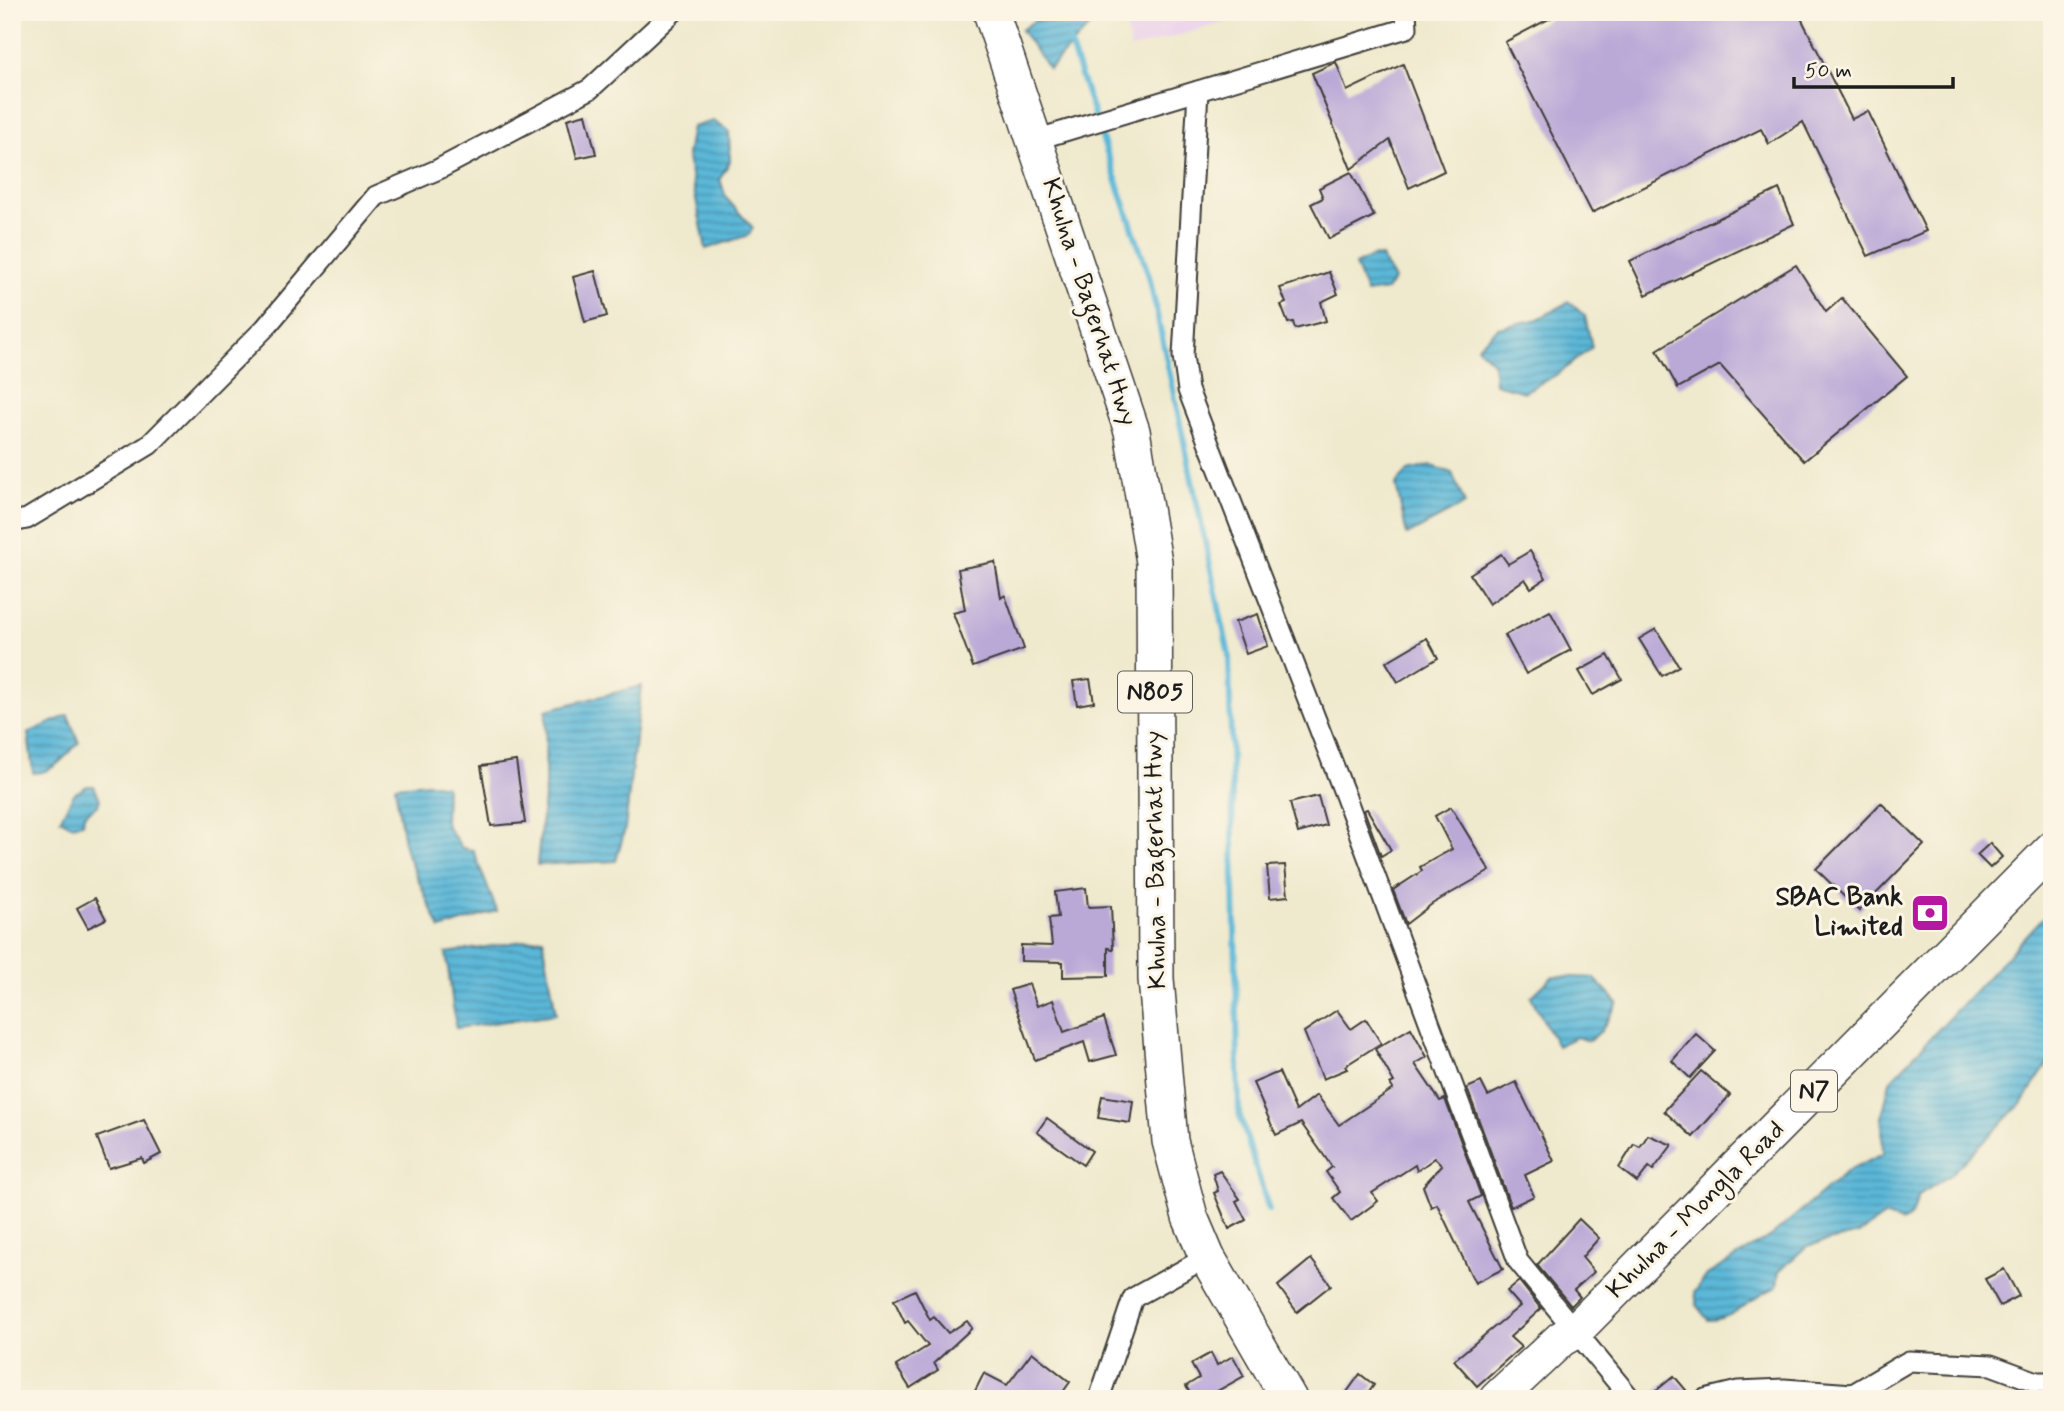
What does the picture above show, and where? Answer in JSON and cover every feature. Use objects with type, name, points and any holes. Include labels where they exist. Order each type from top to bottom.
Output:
[{"type":"highway","name":"Khulna - Bagerhat Hwy","points":[[991,12],[1132,431],[1146,500],[1154,562],[1156,979],[1170,1141],[1190,1217],[1207,1256],[1282,1386]]},
{"type":"highway","name":"Khulna - Mongla Road","points":[[1575,1331],[2052,849]]},
{"type":"highway","points":[[1497,1399],[1561,1339],[1575,1331]]},
{"type":"highway","points":[[1517,1399],[1569,1349],[1575,1331]]},
{"type":"street","points":[[12,522],[27,519],[149,446],[265,328],[376,195],[439,170],[590,89],[673,12]]},
{"type":"street","points":[[1035,140],[1407,28],[1406,12]]},
{"type":"street","points":[[1198,91],[1183,356],[1188,390],[1345,795],[1518,1261],[1631,1399]]},
{"type":"street","points":[[1099,1399],[1133,1298],[1207,1256]]},
{"type":"street","points":[[1705,1399],[1738,1391],[1784,1389],[1853,1394],[1909,1361],[1991,1365],[2037,1382],[2052,1382]]},
{"type":"shaded area","points":[[1122,12],[1260,12],[1131,49]]},
{"type":"water","points":[[1047,12],[1088,12],[1091,25],[1049,69],[1021,30]]},
{"type":"water","points":[[713,121],[729,131],[730,161],[720,179],[726,198],[753,228],[749,235],[706,249],[687,155],[692,127]]},
{"type":"water","points":[[1373,256],[1381,257],[1394,280],[1386,290],[1366,293],[1355,265]]},
{"type":"water","points":[[1569,302],[1585,316],[1592,347],[1558,374],[1524,392],[1495,384],[1493,362],[1477,347],[1498,328],[1538,319]]},
{"type":"water","points":[[1430,465],[1452,473],[1465,504],[1407,535],[1396,485],[1408,470]]},
{"type":"water","points":[[641,686],[625,829],[616,861],[537,865],[545,787],[546,710]]},
{"type":"water","points":[[68,715],[79,743],[53,767],[33,773],[28,733]]},
{"type":"water","points":[[429,783],[446,786],[445,823],[462,848],[473,850],[497,911],[440,929],[405,850],[395,786]]},
{"type":"water","points":[[87,786],[94,786],[100,799],[98,805],[84,815],[83,823],[71,825],[60,819],[74,794]]},
{"type":"water","points":[[2052,908],[2052,1058],[2021,1104],[1950,1175],[1919,1195],[1912,1214],[1906,1219],[1901,1222],[1884,1216],[1859,1234],[1807,1246],[1779,1271],[1777,1287],[1727,1316],[1708,1320],[1697,1306],[1695,1292],[1707,1275],[1774,1234],[1847,1171],[1883,1154],[1882,1117],[1890,1081]]},
{"type":"water","points":[[543,938],[556,1014],[456,1028],[446,953]]},
{"type":"water","points":[[1553,976],[1594,978],[1618,1003],[1601,1031],[1589,1041],[1576,1037],[1557,1046],[1531,997]]},
{"type":"building","points":[[1562,12],[1798,12],[1852,119],[1868,111],[1926,231],[1868,256],[1803,122],[1769,144],[1761,129],[1592,213],[1505,42]]},
{"type":"building","points":[[1336,62],[1347,91],[1403,64],[1444,171],[1409,188],[1390,140],[1351,169],[1312,73]]},
{"type":"building","points":[[586,114],[596,154],[577,158],[567,119]]},
{"type":"building","points":[[1351,172],[1374,216],[1329,239],[1311,204],[1323,198],[1319,188]]},
{"type":"building","points":[[1779,189],[1794,224],[1646,295],[1630,261]]},
{"type":"building","points":[[1796,265],[1826,312],[1842,298],[1907,376],[1804,461],[1720,365],[1678,388],[1657,350]]},
{"type":"building","points":[[595,271],[607,316],[585,322],[573,277]]},
{"type":"building","points":[[1329,272],[1338,294],[1321,302],[1326,321],[1295,329],[1293,322],[1288,323],[1281,305],[1286,303],[1280,288]]},
{"type":"building","points":[[1530,551],[1546,578],[1531,588],[1525,579],[1489,604],[1470,574],[1501,554],[1508,564]]},
{"type":"building","points":[[995,562],[1001,598],[1005,595],[1024,649],[973,667],[953,613],[965,610],[958,569]]},
{"type":"building","points":[[1550,611],[1571,650],[1526,674],[1505,635]]},
{"type":"building","points":[[1258,614],[1268,646],[1246,654],[1235,622]]},
{"type":"building","points":[[1656,629],[1679,666],[1662,676],[1639,639]]},
{"type":"building","points":[[1427,638],[1438,658],[1398,682],[1386,662]]},
{"type":"building","points":[[1608,655],[1622,679],[1593,695],[1579,671]]},
{"type":"building","points":[[1090,679],[1094,702],[1077,705],[1073,681]]},
{"type":"building","points":[[516,761],[525,823],[491,826],[481,766]]},
{"type":"building","points":[[1318,796],[1326,825],[1298,833],[1290,803]]},
{"type":"building","points":[[1881,803],[1924,845],[1859,911],[1816,869]]},
{"type":"building","points":[[1451,807],[1490,871],[1432,904],[1406,924],[1393,890],[1422,871],[1420,867],[1452,849],[1435,816]]},
{"type":"building","points":[[1367,809],[1391,850],[1381,856],[1364,810]]},
{"type":"building","points":[[1990,843],[2002,857],[1990,868],[1977,855]]},
{"type":"building","points":[[1285,865],[1288,896],[1270,898],[1267,866]]},
{"type":"building","points":[[1086,888],[1088,907],[1111,906],[1113,949],[1108,948],[1108,976],[1063,977],[1063,962],[1021,961],[1021,945],[1052,946],[1049,918],[1058,917],[1055,892]]},
{"type":"building","points":[[95,898],[106,919],[88,928],[77,908]]},
{"type":"building","points":[[1029,984],[1037,1006],[1053,1000],[1064,1032],[1104,1018],[1116,1055],[1090,1062],[1084,1042],[1035,1060],[1010,990]]},
{"type":"building","points":[[1337,1010],[1351,1029],[1366,1019],[1381,1043],[1345,1066],[1347,1069],[1323,1079],[1304,1032]]},
{"type":"building","points":[[1411,1028],[1427,1057],[1415,1064],[1440,1101],[1445,1099],[1481,1196],[1469,1202],[1503,1269],[1475,1283],[1437,1204],[1431,1207],[1423,1186],[1442,1165],[1435,1158],[1417,1171],[1415,1165],[1372,1193],[1378,1201],[1351,1221],[1333,1198],[1340,1192],[1326,1172],[1332,1167],[1301,1123],[1276,1135],[1253,1083],[1279,1072],[1296,1111],[1317,1095],[1339,1125],[1393,1089],[1390,1084],[1394,1082],[1375,1049]]},
{"type":"building","points":[[1696,1034],[1715,1051],[1690,1078],[1672,1061]]},
{"type":"building","points":[[1701,1071],[1730,1095],[1693,1137],[1664,1111]]},
{"type":"building","points":[[1481,1082],[1488,1096],[1516,1082],[1554,1161],[1525,1175],[1534,1196],[1511,1207],[1467,1088]]},
{"type":"building","points":[[1102,1096],[1133,1101],[1130,1123],[1098,1118]]},
{"type":"building","points":[[1047,1118],[1092,1151],[1083,1165],[1037,1132]]},
{"type":"building","points":[[144,1120],[161,1154],[144,1163],[142,1158],[109,1168],[97,1137]]},
{"type":"building","points":[[1648,1135],[1672,1145],[1653,1170],[1649,1167],[1637,1182],[1619,1168],[1634,1144],[1640,1147]]},
{"type":"building","points":[[1220,1171],[1240,1199],[1236,1201],[1246,1220],[1229,1229],[1214,1193],[1218,1191],[1213,1174]]},
{"type":"building","points":[[1579,1219],[1599,1238],[1582,1257],[1594,1272],[1574,1290],[1580,1297],[1571,1306],[1537,1265]]},
{"type":"building","points":[[1311,1259],[1331,1285],[1297,1312],[1278,1286]]},
{"type":"building","points":[[2004,1269],[2019,1296],[2000,1306],[1985,1279]]},
{"type":"building","points":[[1519,1281],[1541,1309],[1510,1337],[1521,1347],[1477,1386],[1454,1360],[1520,1306],[1507,1291]]},
{"type":"building","points":[[915,1290],[930,1320],[934,1317],[948,1333],[967,1321],[972,1328],[934,1363],[938,1370],[910,1388],[896,1366],[928,1346],[908,1321],[905,1323],[894,1300]]},
{"type":"building","points":[[1032,1352],[1070,1382],[1058,1399],[971,1399],[984,1373],[1007,1385]]},
{"type":"building","points":[[1211,1353],[1217,1365],[1233,1356],[1244,1376],[1210,1395],[1193,1399],[1186,1386],[1199,1378],[1191,1364]]},
{"type":"building","points":[[1360,1374],[1374,1385],[1364,1399],[1342,1399]]},
{"type":"building","points":[[1674,1376],[1686,1390],[1674,1399],[1646,1399]]},
{"type":"waterway","points":[[1069,41],[1149,276],[1229,655],[1239,1113],[1269,1210]]},
{"type":"place","name":"SBAC Bank Limited","points":[[1930,913]]}]
